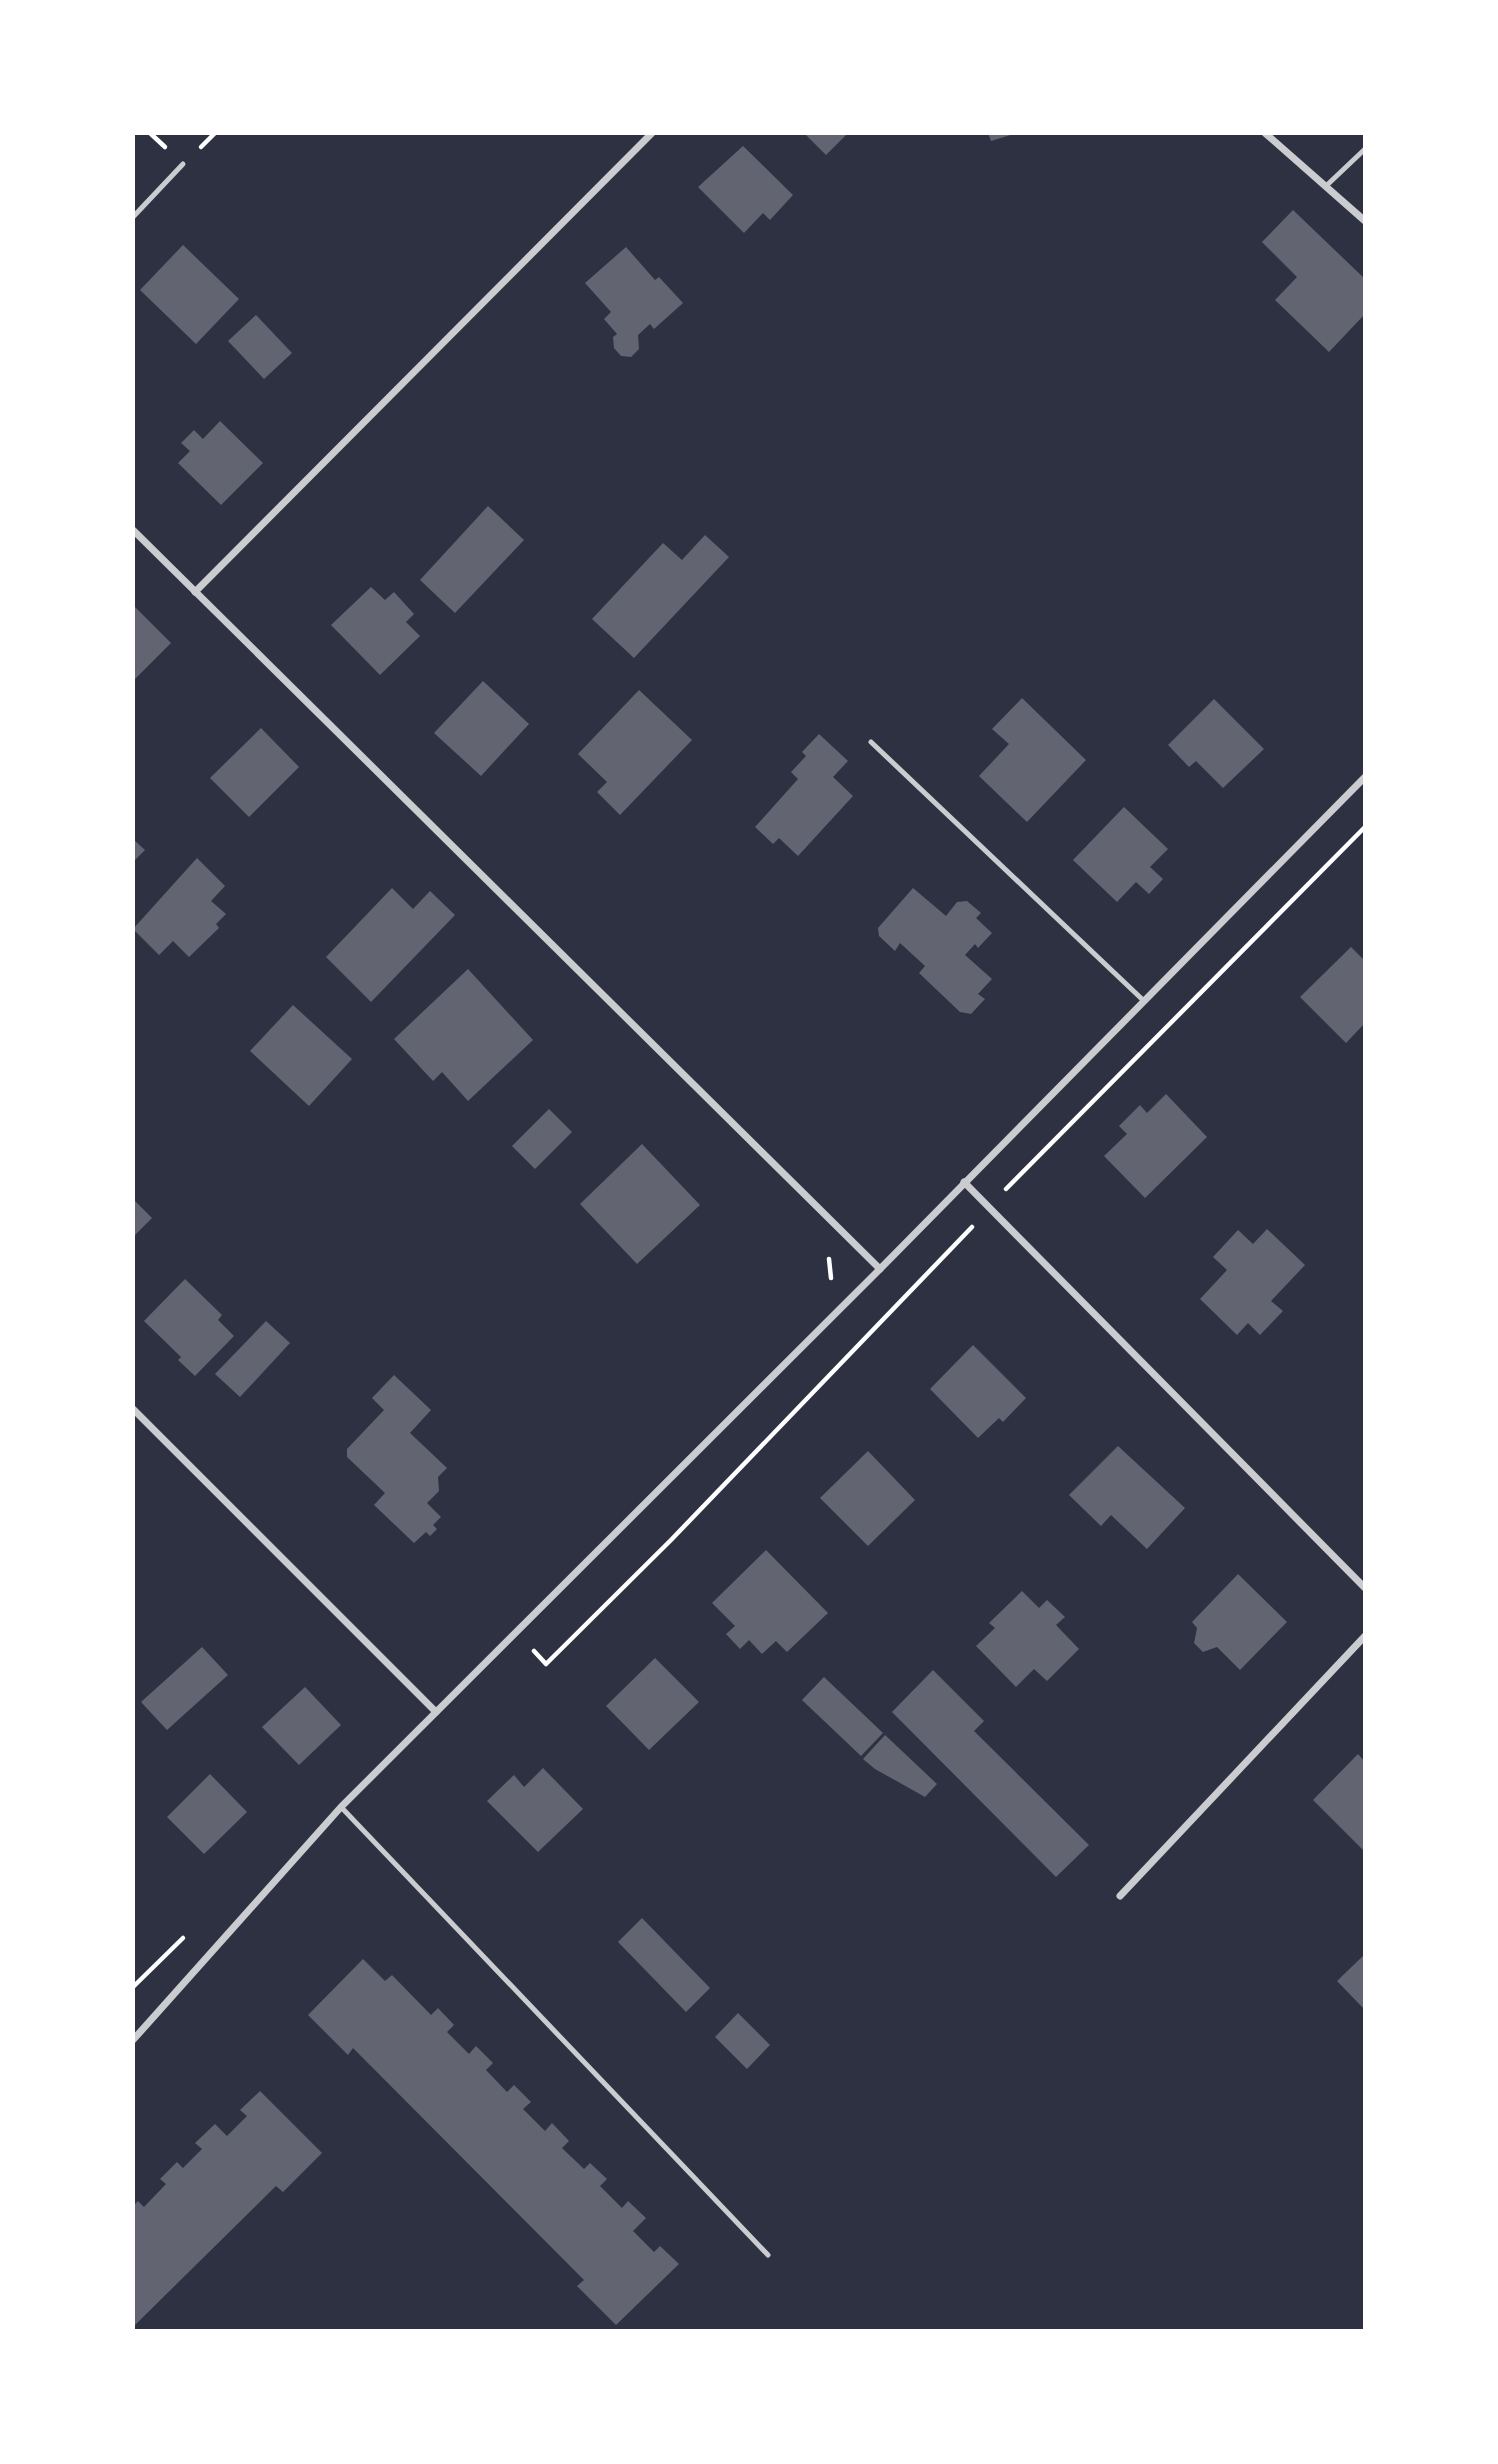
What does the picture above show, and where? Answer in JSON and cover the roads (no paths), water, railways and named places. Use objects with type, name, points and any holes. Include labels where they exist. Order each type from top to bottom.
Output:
[{"type":"street","points":[[195,592],[652,133]]},
{"type":"street","points":[[1265,133],[1365,221]]},
{"type":"street","points":[[133,530],[880,1269]]},
{"type":"street","points":[[133,2040],[341,1807],[880,1269],[1365,777]]},
{"type":"street","points":[[964,1182],[1365,1588]]},
{"type":"street","points":[[133,1409],[436,1712]]},
{"type":"street","points":[[1120,1896],[1365,1636]]},
{"type":"lane","points":[[1326,186],[1365,149]]},
{"type":"lane","points":[[133,217],[183,164]]},
{"type":"lane","points":[[871,742],[1144,1001]]},
{"type":"lane","points":[[341,1807],[768,2255]]}]
